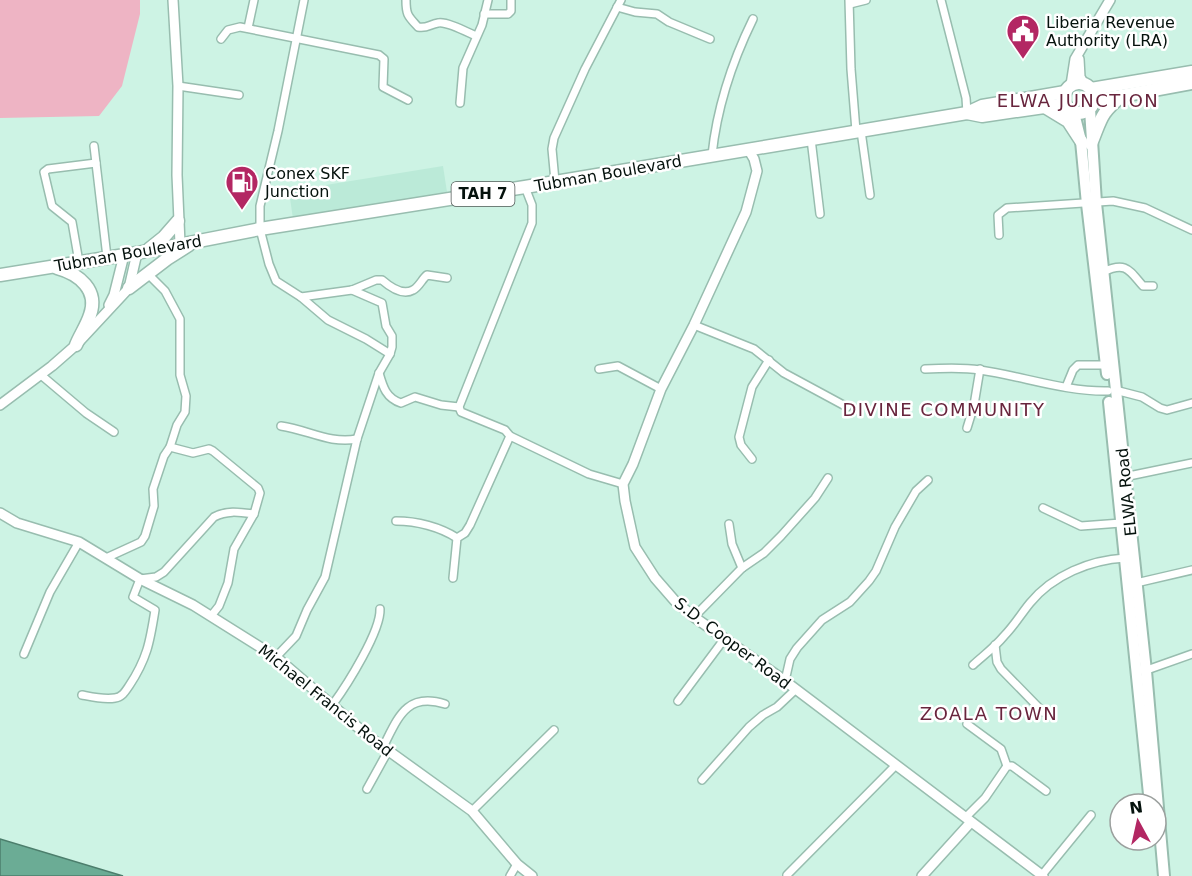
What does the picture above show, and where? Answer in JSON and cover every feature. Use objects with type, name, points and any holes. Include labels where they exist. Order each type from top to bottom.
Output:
[{"type":"highway","name":"Tubman Boulevard","points":[[967,113],[982,116],[1045,107],[1079,97],[1192,72]]},
{"type":"highway","name":"Tubman Boulevard","points":[[0,275],[142,252],[260,229],[967,113],[982,106],[1126,94],[1192,83]]},
{"type":"highway","points":[[1045,107],[1068,121],[1086,142],[1109,106],[1126,94]]},
{"type":"highway","points":[[142,252],[164,237],[178,221]]},
{"type":"highway","points":[[129,288],[147,273],[198,240]]},
{"type":"highway","points":[[53,267],[69,271],[88,286],[92,300],[91,314],[76,345]]},
{"type":"main road","name":"ELWA Road","points":[[1079,97],[1086,142]]},
{"type":"main road","name":"ELWA Road","points":[[1079,97],[1086,142],[1106,365],[1124,477],[1136,583],[1149,792]]},
{"type":"main road","name":"ELWA Road","points":[[1091,204],[1103,272],[1121,523],[1141,672],[1164,876]]},
{"type":"main road","points":[[1156,852],[1158,876]]},
{"type":"street","points":[[173,0],[178,86],[180,244]]},
{"type":"street","points":[[248,28],[254,0]]},
{"type":"street","points":[[304,0],[278,131],[260,206],[260,229],[276,281],[301,297],[328,320],[390,354]]},
{"type":"street","points":[[406,0],[408,16],[418,27],[428,28],[442,23],[476,36]]},
{"type":"street","points":[[460,103],[463,69],[482,25],[489,0]]},
{"type":"street","points":[[484,14],[508,14],[512,11],[511,0]]},
{"type":"street","points":[[866,0],[850,2],[851,69],[870,195]]},
{"type":"street","points":[[941,0],[966,98],[967,113]]},
{"type":"street","points":[[1079,97],[1079,54],[1110,0]]},
{"type":"street","points":[[555,181],[552,149],[554,138],[585,69],[619,4],[635,12],[657,14],[669,22],[710,39]]},
{"type":"street","points":[[712,155],[715,126],[723,96],[738,52],[753,19]]},
{"type":"street","points":[[221,39],[228,30],[234,27],[248,28],[379,56],[384,59],[385,63],[383,87],[408,100]]},
{"type":"street","points":[[178,86],[239,95]]},
{"type":"street","points":[[811,139],[820,214]]},
{"type":"street","points":[[94,146],[107,257]]},
{"type":"street","points":[[525,187],[532,205],[532,223],[459,407],[461,412],[505,430],[510,436],[589,474],[623,484],[662,389],[747,212],[757,171],[748,149]]},
{"type":"street","points":[[79,262],[72,222],[52,206],[44,172],[48,169],[96,163]]},
{"type":"street","points":[[999,235],[998,215],[1007,208],[1113,201],[1145,208],[1192,230]]},
{"type":"street","points":[[0,405],[41,375],[76,345],[129,288],[142,252]]},
{"type":"street","points":[[103,315],[114,295],[124,255]]},
{"type":"street","points":[[1103,272],[1111,268],[1124,267],[1131,270],[1143,286],[1153,286]]},
{"type":"street","points":[[106,558],[135,546],[145,536],[154,506],[153,489],[164,456],[185,412],[184,385],[180,375],[180,319],[165,291],[147,273]]},
{"type":"street","points":[[301,297],[352,290],[376,280],[382,280],[391,289],[406,292],[415,289],[427,275],[447,278]]},
{"type":"street","points":[[276,657],[296,636],[325,578],[357,439],[378,373],[390,354],[392,336],[386,326],[382,303],[352,290]]},
{"type":"street","points":[[694,325],[754,349],[784,373],[847,407]]},
{"type":"street","points":[[752,459],[741,445],[739,437],[752,387],[769,360]]},
{"type":"street","points":[[1066,387],[1073,370],[1078,365],[1106,365]]},
{"type":"street","points":[[599,369],[618,366],[662,389]]},
{"type":"street","points":[[925,369],[980,369],[1066,387],[1112,391],[1142,397],[1167,410],[1192,404]]},
{"type":"street","points":[[967,428],[974,405],[980,369]]},
{"type":"street","points":[[378,373],[384,389],[392,400],[401,403],[415,398],[459,407]]},
{"type":"street","points":[[41,375],[86,413],[114,432]]},
{"type":"street","points":[[281,426],[305,430],[337,441],[357,439]]},
{"type":"street","points":[[453,578],[458,538],[470,525],[510,436]]},
{"type":"street","points":[[170,447],[193,453],[208,449],[258,488],[260,493],[254,514],[234,549],[228,583],[219,606],[211,616]]},
{"type":"street","points":[[1124,477],[1192,463]]},
{"type":"street","points":[[694,617],[742,568],[764,553],[781,536],[815,498],[828,478]]},
{"type":"street","points":[[784,681],[790,659],[797,648],[822,620],[850,602],[869,581],[876,571],[895,527],[916,491],[928,480]]},
{"type":"street","name":"S.D. Cooper Road","points":[[623,484],[635,547],[655,578],[675,601],[969,820],[1031,872],[1043,876]]},
{"type":"street","points":[[1043,508],[1081,526],[1121,523]]},
{"type":"street","points":[[82,694],[109,699],[119,697],[126,691],[141,668],[146,657],[155,610],[133,597],[140,579],[156,577],[164,572],[214,517],[223,512],[254,514]]},
{"type":"street","name":"Michael Francis Road","points":[[1,516],[79,542],[140,579],[211,616],[276,657],[333,704],[348,720],[472,811],[517,864],[532,876]]},
{"type":"street","points":[[396,520],[407,520],[445,531],[458,538]]},
{"type":"street","points":[[729,524],[732,544],[742,568]]},
{"type":"street","points":[[24,654],[50,592],[79,542]]},
{"type":"street","points":[[973,665],[1003,638],[1029,603],[1064,575],[1089,564],[1125,558]]},
{"type":"street","points":[[1136,583],[1192,570]]},
{"type":"street","points":[[333,704],[350,678],[380,622],[380,609]]},
{"type":"street","points":[[678,702],[724,638]]},
{"type":"street","points":[[995,645],[997,662],[1001,669],[1042,712]]},
{"type":"street","points":[[1141,672],[1192,654]]},
{"type":"street","points":[[702,780],[748,727],[763,714],[777,707],[795,690]]},
{"type":"street","points":[[368,789],[400,713],[418,702],[430,699],[445,704]]},
{"type":"street","points":[[967,724],[1001,749],[1007,766]]},
{"type":"street","points":[[472,811],[554,730]]},
{"type":"street","points":[[787,875],[895,766]]},
{"type":"street","points":[[1007,766],[1012,766],[1046,791]]},
{"type":"street","points":[[922,876],[969,820],[1007,766]]},
{"type":"street","points":[[1043,876],[1091,815]]},
{"type":"street","points":[[510,876],[517,864]]},
{"type":"shaded area","points":[[0,0],[140,0],[140,14],[122,86],[99,116],[0,118]]},
{"type":"shaded area","points":[[443,166],[447,192],[293,219],[289,191]]},
{"type":"shaded area","points":[[0,839],[123,876],[0,876]]},
{"type":"place","name":"Liberia Revenue Authority (LRA)","points":[[1023,60]]},
{"type":"place","name":"Conex SKF Junction","points":[[242,211]]},
{"type":"district","name":"ELWA JUNCTION","points":[[1078,101]]},
{"type":"district","name":"DIVINE COMMUNITY","points":[[944,410]]},
{"type":"district","name":"ZOALA TOWN","points":[[989,714]]}]
